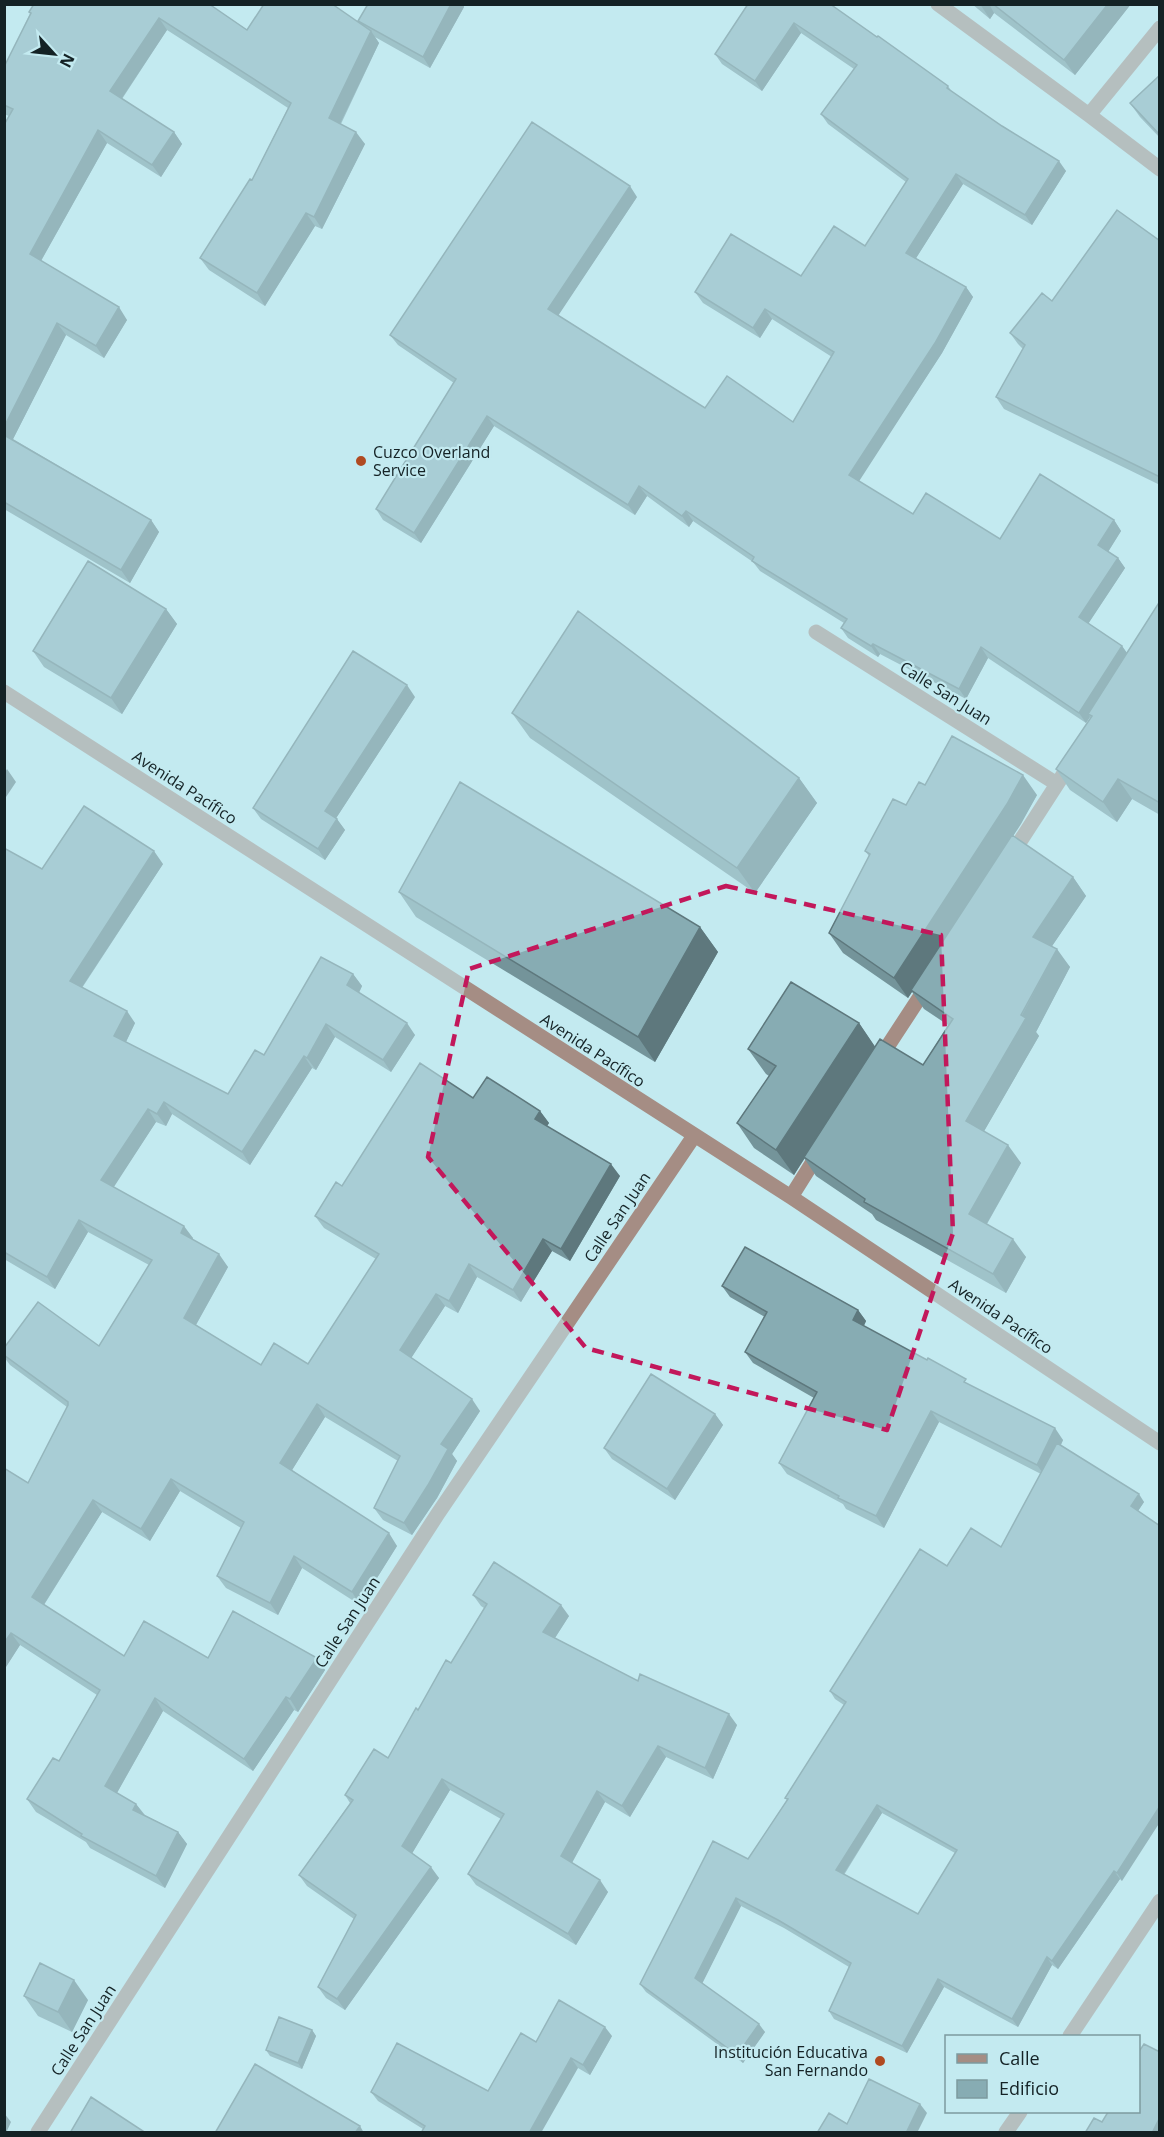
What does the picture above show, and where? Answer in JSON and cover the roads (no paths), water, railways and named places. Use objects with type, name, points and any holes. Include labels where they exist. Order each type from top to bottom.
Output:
[{"type":"street","points":[[938,4],[1160,169]]},
{"type":"street","points":[[1089,115],[1160,28]]},
{"type":"street","name":"Calle San Juan","points":[[816,632],[1057,784]]},
{"type":"street","name":"Avenida Pacífico","points":[[4,692],[791,1197],[1160,1443]]},
{"type":"street","points":[[1005,864],[1082,744]]},
{"type":"street","points":[[868,1076],[940,965]]},
{"type":"street","name":"Calle San Juan","points":[[38,2133],[437,1515],[694,1136]]},
{"type":"street","points":[[791,1197],[830,1137]]},
{"type":"street","points":[[1071,2035],[1160,1901]]},
{"type":"street","points":[[1006,2133],[1019,2113]]},
{"type":"place","name":"Cuzco Overland Service","points":[[361,461]]},
{"type":"place","name":"Institución Educativa San Fernando","points":[[880,2061]]}]
